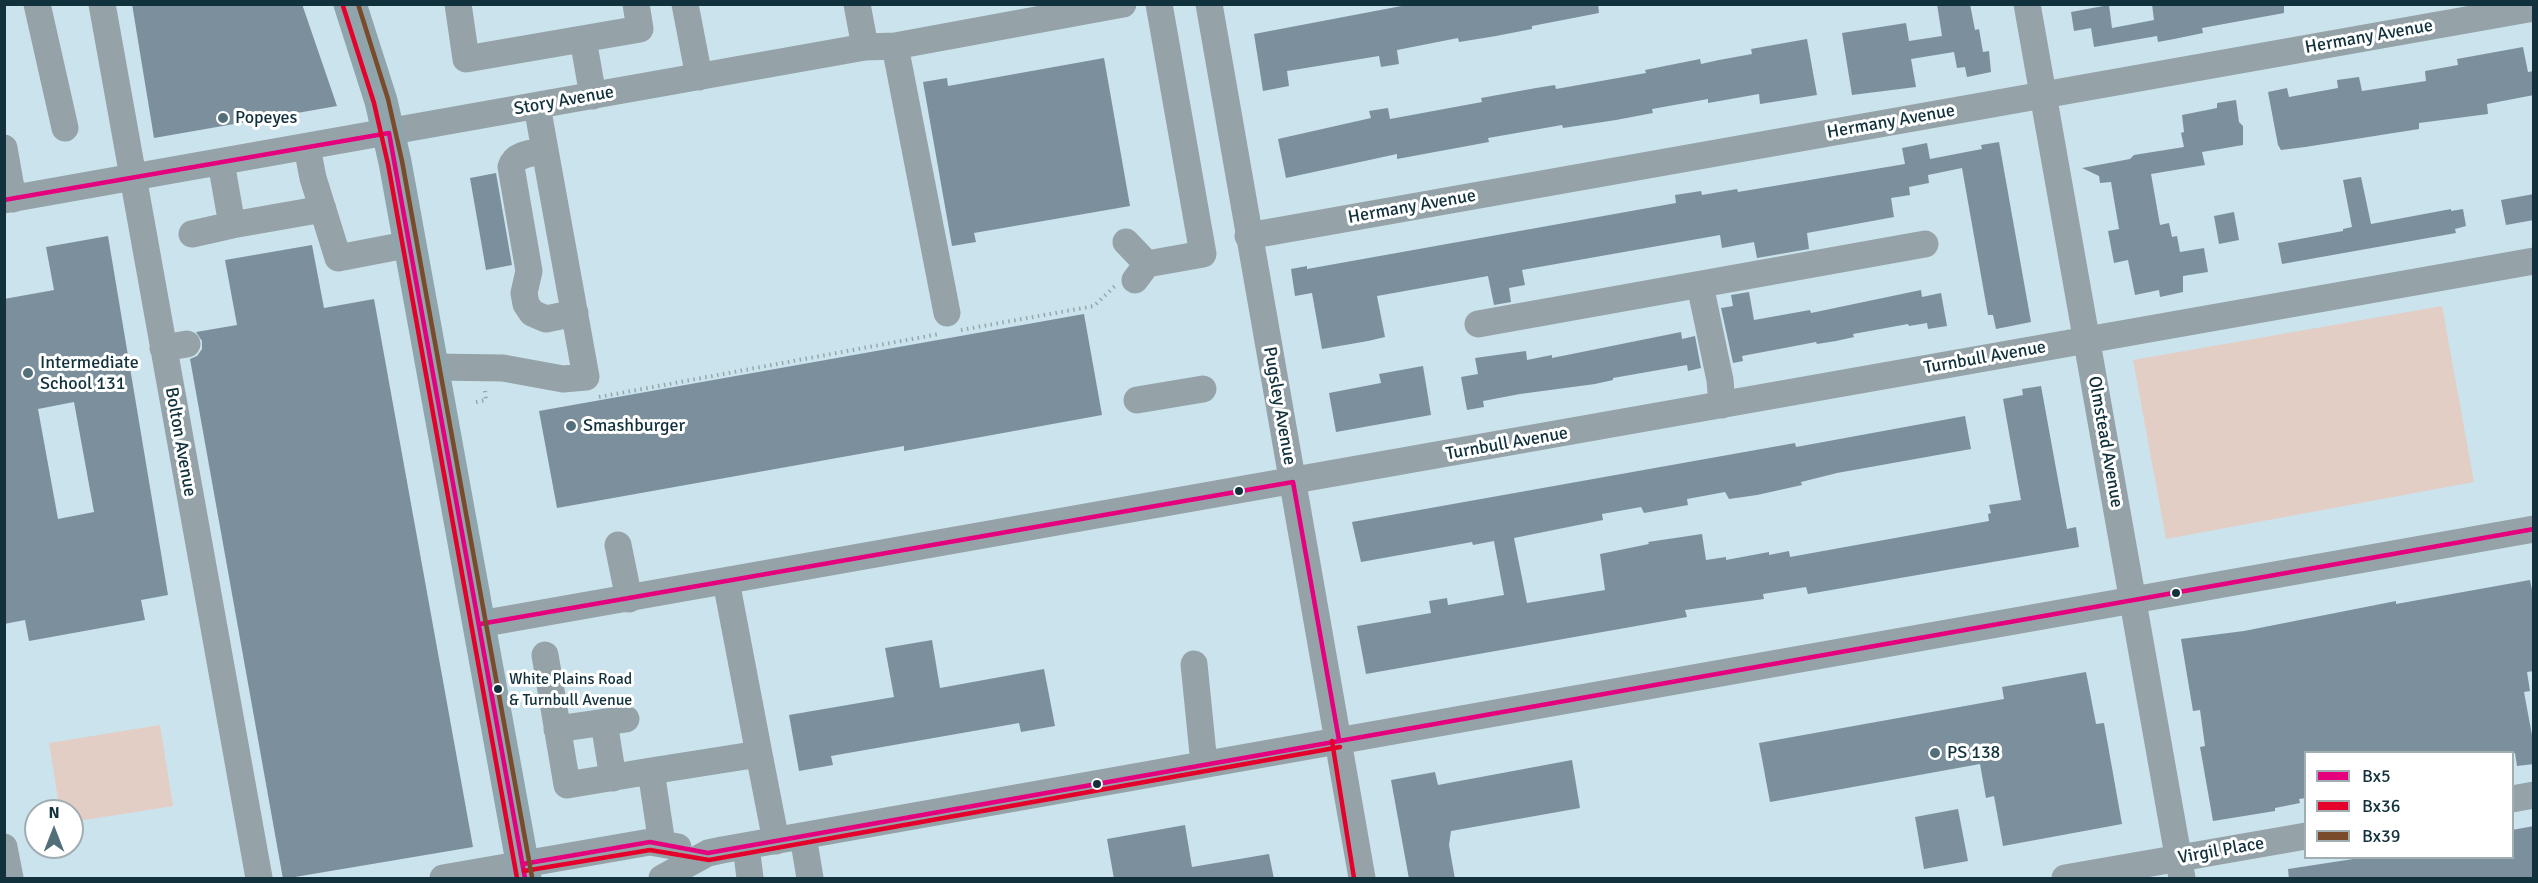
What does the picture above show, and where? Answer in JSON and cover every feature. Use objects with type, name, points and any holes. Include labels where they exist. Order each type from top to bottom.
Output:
[{"type":"main road","points":[[350,4],[389,133],[524,871]]},
{"type":"street","points":[[37,4],[65,128]]},
{"type":"street","name":"Bolton Avenue","points":[[102,4],[132,178],[175,346],[261,820],[259,879]]},
{"type":"street","points":[[458,4],[466,59],[640,29],[636,4]]},
{"type":"street","points":[[685,4],[699,77]]},
{"type":"street","points":[[857,4],[866,47]]},
{"type":"street","name":"Story Avenue","points":[[9,200],[866,47],[895,46],[1123,4]]},
{"type":"street","points":[[1126,242],[1133,276],[1203,254],[1159,4]]},
{"type":"street","name":"Pugsley Avenue","points":[[1209,4],[1362,879]]},
{"type":"street","name":"Olmstead Avenue","points":[[2027,4],[2180,868]]},
{"type":"street","name":"Hermany Avenue","points":[[1248,236],[2534,8]]},
{"type":"street","points":[[583,39],[593,96]]},
{"type":"street","points":[[895,46],[948,326]]},
{"type":"street","points":[[433,367],[503,368],[563,379],[586,377],[537,106]]},
{"type":"street","points":[[308,147],[338,258],[411,244]]},
{"type":"street","points":[[4,148],[9,200]]},
{"type":"street","points":[[545,151],[521,156],[513,162],[511,167],[529,271],[524,298],[529,309],[542,318],[551,320],[575,313]]},
{"type":"street","points":[[221,162],[232,225]]},
{"type":"street","points":[[192,234],[323,209]]},
{"type":"street","points":[[1478,324],[1925,244]]},
{"type":"street","name":"Turnbull Avenue","points":[[480,624],[726,581],[1217,485],[1293,482],[2534,261]]},
{"type":"street","points":[[1700,285],[1720,380],[1722,405]]},
{"type":"street","points":[[1137,400],[1203,389]]},
{"type":"street","points":[[662,879],[708,853],[2534,529]]},
{"type":"street","points":[[618,545],[629,598]]},
{"type":"street","points":[[726,581],[776,841]]},
{"type":"street","points":[[545,655],[567,785],[759,754]]},
{"type":"street","points":[[1194,664],[1204,764]]},
{"type":"street","points":[[557,729],[615,721],[613,777]]},
{"type":"street","points":[[651,771],[662,844]]},
{"type":"street","points":[[2514,799],[2534,795]]},
{"type":"street","points":[[803,836],[810,879]]},
{"type":"street","name":"Virgil Place","points":[[2065,879],[2180,868],[2304,837]]},
{"type":"street","points":[[443,879],[524,871],[650,842],[708,853]]},
{"type":"street","points":[[746,846],[750,879]]},
{"type":"street","points":[[4,847],[10,879]]},
{"type":"path","points":[[595,397],[948,326],[1094,306],[1133,276]]},
{"type":"path","points":[[476,402],[486,400],[484,387],[486,387]]},
{"type":"shaded area","points":[[2442,306],[2474,482],[2166,539],[2133,360]]},
{"type":"shaded area","points":[[160,725],[173,806],[84,820],[84,799],[58,799],[49,743]]},
{"type":"building","points":[[132,4],[302,4],[337,106],[154,138]]},
{"type":"building","points":[[1412,4],[1598,4],[1599,13],[1532,26],[1532,29],[1496,36],[1459,42],[1458,38],[1397,50],[1399,64],[1381,67],[1379,56],[1287,71],[1289,86],[1263,91],[1254,34]]},
{"type":"building","points":[[1937,4],[1970,4],[1975,30],[1979,29],[1983,52],[1989,51],[1991,72],[1967,77],[1965,67],[1957,68],[1954,52],[1911,59],[1916,87],[1852,95],[1842,33],[1906,23],[1909,41],[1942,36]]},
{"type":"building","points":[[2152,4],[2284,4],[2284,13],[2202,28],[2203,33],[2158,42],[2157,36],[2094,47],[2091,28],[2074,31],[2071,12],[2109,5],[2112,28],[2154,20]]},
{"type":"building","points":[[1807,39],[1817,95],[1760,104],[1759,94],[1708,103],[1708,99],[1652,109],[1653,113],[1616,120],[1563,128],[1562,125],[1488,138],[1489,142],[1397,159],[1397,154],[1286,178],[1278,139],[1371,118],[1369,111],[1388,108],[1390,119],[1482,102],[1481,98],[1536,88],[1555,85],[1556,89],[1646,73],[1645,70],[1700,59],[1701,64],[1752,54],[1751,49]]},
{"type":"building","points":[[2523,47],[2528,72],[2534,71],[2534,95],[2487,104],[2488,114],[2419,123],[2419,129],[2305,147],[2281,150],[2278,145],[2268,92],[2287,88],[2289,97],[2338,88],[2337,80],[2359,77],[2362,91],[2426,81],[2425,71],[2458,65],[2457,59]]},
{"type":"building","points":[[1104,58],[1130,206],[974,233],[976,242],[952,246],[923,82],[947,78],[948,86]]},
{"type":"building","points":[[2236,100],[2239,122],[2243,126],[2243,145],[2202,152],[2205,165],[2151,174],[2160,225],[2169,223],[2172,237],[2177,236],[2180,252],[2204,248],[2208,272],[2183,276],[2183,292],[2160,297],[2159,290],[2135,295],[2128,260],[2114,263],[2108,231],[2119,229],[2111,182],[2100,183],[2099,176],[2082,168],[2130,159],[2134,155],[2184,147],[2181,133],[2184,132],[2182,115],[2217,108],[2217,103]]},
{"type":"building","points":[[1999,142],[2031,322],[1996,329],[1993,315],[1988,315],[1962,168],[1928,175],[1929,183],[1909,187],[1910,195],[1891,198],[1894,217],[1807,233],[1809,249],[1757,258],[1754,242],[1722,248],[1720,235],[1522,270],[1525,285],[1509,288],[1511,302],[1494,305],[1488,276],[1377,296],[1385,337],[1368,341],[1322,349],[1312,293],[1295,296],[1291,269],[1307,266],[1307,269],[1676,203],[1675,195],[1701,191],[1702,195],[1737,189],[1738,192],[1905,164],[1902,148],[1927,143],[1930,159],[1982,149],[1981,145]]},
{"type":"building","points":[[496,173],[512,265],[486,270],[470,178]]},
{"type":"building","points":[[2361,177],[2371,224],[2451,209],[2451,211],[2463,209],[2466,226],[2455,229],[2456,233],[2282,264],[2278,243],[2343,231],[2343,229],[2352,227],[2343,180]]},
{"type":"building","points":[[2534,194],[2534,220],[2506,225],[2501,200]]},
{"type":"building","points":[[2234,212],[2239,240],[2219,244],[2214,216]]},
{"type":"building","points":[[108,236],[168,595],[141,600],[145,620],[29,641],[25,620],[4,624],[4,299],[54,290],[46,247]],"holes":[[[74,402],[94,512],[58,519],[38,409]]]},
{"type":"building","points":[[312,245],[324,308],[374,299],[473,847],[283,879],[190,359],[197,356],[202,349],[202,341],[196,332],[237,325],[225,260]]},
{"type":"building","points":[[1921,290],[1922,297],[1941,293],[1947,326],[1928,329],[1927,323],[1909,326],[1908,324],[1853,334],[1854,337],[1836,341],[1817,344],[1816,342],[1742,356],[1743,361],[1733,363],[1721,308],[1733,306],[1731,295],[1749,292],[1754,320],[1810,310],[1811,313]]},
{"type":"building","points":[[1084,314],[1102,415],[904,451],[904,446],[557,508],[539,411]]},
{"type":"building","points":[[1681,332],[1682,339],[1695,336],[1701,368],[1688,371],[1687,365],[1613,378],[1613,380],[1595,384],[1520,394],[1483,401],[1484,407],[1467,410],[1461,377],[1478,374],[1475,358],[1526,351],[1527,360],[1552,355],[1552,358]]},
{"type":"building","points":[[1423,366],[1431,415],[1336,432],[1329,393],[1381,383],[1379,374]]},
{"type":"building","points":[[2041,386],[2067,529],[2076,527],[2079,547],[1808,594],[1806,587],[1763,594],[1764,599],[1685,610],[1687,617],[1366,674],[1357,626],[1431,613],[1429,601],[1447,598],[1448,605],[1504,595],[1494,541],[1473,545],[1472,542],[1361,562],[1352,522],[1795,443],[1796,447],[1965,416],[1971,449],[1837,473],[1801,482],[1802,485],[1757,495],[1729,499],[1725,492],[1687,499],[1688,505],[1644,513],[1641,507],[1602,514],[1603,520],[1514,538],[1527,603],[1605,590],[1600,554],[1649,544],[1648,542],[1702,534],[1706,560],[1726,557],[1726,560],[1769,552],[1769,555],[1789,551],[1790,557],[1989,521],[1988,514],[1991,513],[1989,505],[2021,500],[2003,399],[2023,395],[2022,389]]},
{"type":"building","points":[[2530,580],[2534,600],[2534,671],[2527,672],[2530,691],[2524,692],[2534,746],[2534,764],[2517,766],[2514,751],[2304,751],[2304,798],[2299,799],[2300,803],[2275,808],[2275,811],[2213,821],[2200,747],[2205,746],[2200,710],[2193,711],[2181,639],[2244,631],[2396,601],[2396,604]]},
{"type":"building","points":[[932,640],[940,688],[1044,669],[1055,726],[1021,732],[1019,723],[831,756],[833,765],[799,771],[789,715],[894,697],[885,648]]},
{"type":"building","name":"PS 138","points":[[2086,672],[2096,724],[2104,723],[2122,824],[2003,846],[1994,796],[1986,798],[1980,764],[1770,802],[1759,743],[2004,699],[2002,687]]},
{"type":"building","points":[[1572,760],[1580,808],[1451,831],[1449,845],[1455,879],[1409,879],[1391,780],[1435,772],[1438,785]]},
{"type":"building","points":[[1958,809],[1968,861],[1924,869],[1915,817]]},
{"type":"building","points":[[1185,825],[1192,867],[1269,854],[1274,879],[1114,879],[1107,839]]},
{"type":"building","points":[[2534,826],[2534,879],[2289,879],[2288,869],[2353,859],[2514,859],[2514,830]]},
{"type":"transit line","name":"Bx39","points":[[358,4],[388,99],[402,161],[532,877]]},
{"type":"transit line","name":"Bx36","points":[[343,6],[374,103],[388,164],[517,878]]},
{"type":"transit line","name":"Bx5","points":[[389,133],[525,878]]},
{"type":"transit line","name":"Bx5","points":[[4,200],[389,133]]},
{"type":"transit line","name":"Bx5","points":[[1293,482],[1339,740]]},
{"type":"transit line","name":"Bx5","points":[[480,624],[1293,482]]},
{"type":"transit line","name":"Bx5","points":[[523,864],[650,842],[708,853],[2534,529]]},
{"type":"transit line","name":"Bx36","points":[[1332,741],[1354,878]]},
{"type":"transit line","name":"Bx36","points":[[524,871],[650,850],[709,860],[1340,747]]},
{"type":"place","name":"Popeyes","points":[[223,118]]},
{"type":"place","name":"Intermediate School 131","points":[[28,373]]},
{"type":"place","name":"Smashburger","points":[[571,426]]},
{"type":"place","name":"White Plains Road & Turnbull Avenue","points":[[498,689]]},
{"type":"place","name":"PS 138","points":[[1935,753]]}]
